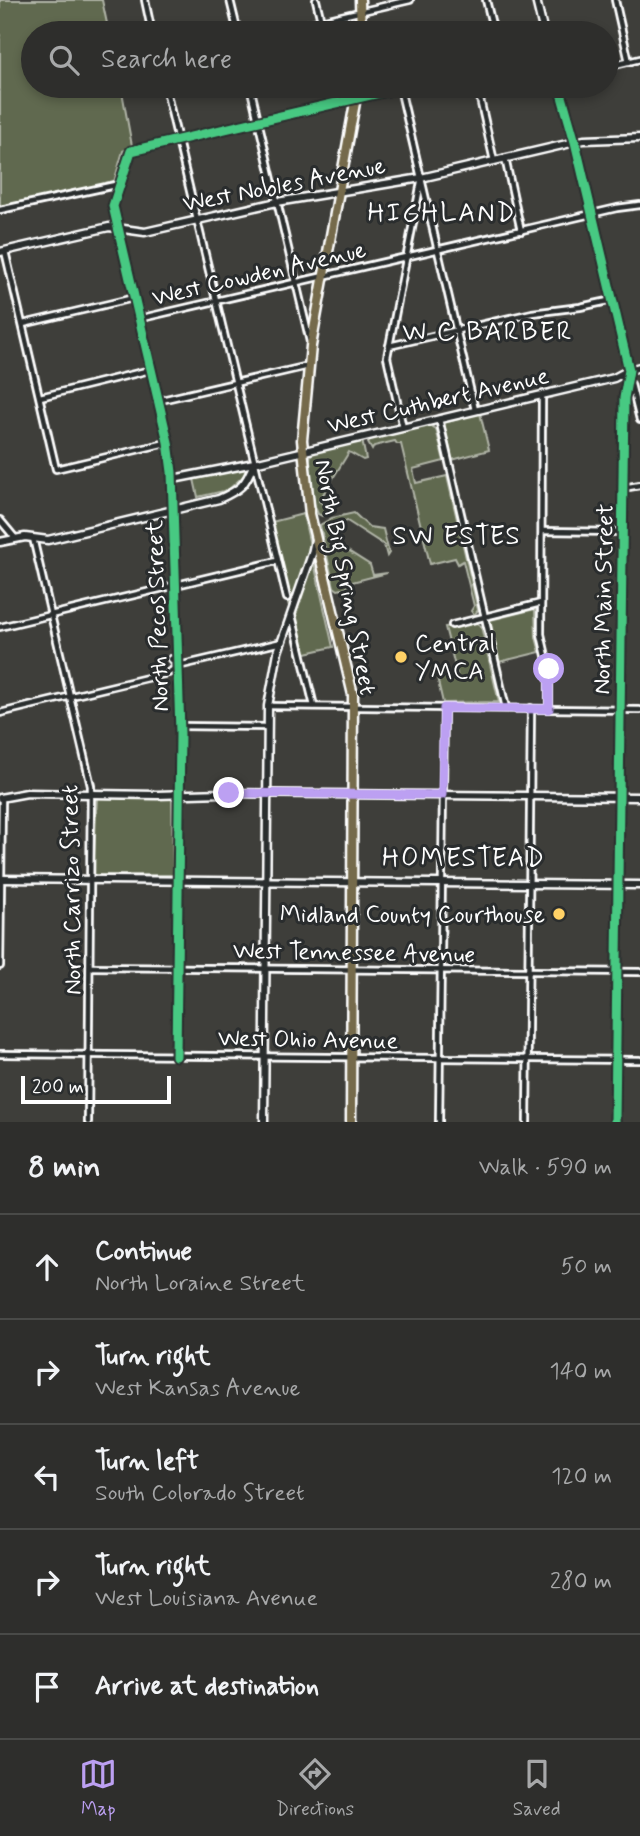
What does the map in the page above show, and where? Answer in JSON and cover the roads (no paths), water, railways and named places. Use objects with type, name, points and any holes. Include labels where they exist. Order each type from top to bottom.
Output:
[{"type":"highway","points":[[360,0],[361,21]]},
{"type":"highway","name":"North Big Spring Street","points":[[351,1122],[353,695],[315,538],[302,451],[303,406],[311,346],[357,98]]},
{"type":"street","points":[[145,0],[149,21]]},
{"type":"street","points":[[230,0],[235,21]]},
{"type":"street","points":[[316,0],[321,21],[410,0]]},
{"type":"street","points":[[486,0],[491,21]]},
{"type":"street","points":[[536,0],[541,21]]},
{"type":"street","points":[[615,0],[629,62]]},
{"type":"street","points":[[619,64],[640,59]]},
{"type":"street","points":[[168,98],[287,598]]},
{"type":"street","points":[[253,98],[311,346]]},
{"type":"street","points":[[178,140],[357,98]]},
{"type":"street","points":[[402,98],[475,411]]},
{"type":"street","points":[[480,98],[494,161]]},
{"type":"street","name":"North Main Street","points":[[562,98],[629,370],[624,398],[615,1122]]},
{"type":"street","name":"West Nobles Avenue","points":[[3,251],[109,227],[145,232],[277,202],[421,178],[575,142],[640,138]]},
{"type":"street","name":"North Pecos Street","points":[[176,1056],[179,726],[173,479],[113,206],[131,151],[178,140]]},
{"type":"street","points":[[505,158],[521,231]]},
{"type":"street","points":[[402,428],[387,357],[421,178]]},
{"type":"street","points":[[0,210],[121,183]]},
{"type":"street","name":"West Cowden Avenue","points":[[138,319],[617,208],[640,205]]},
{"type":"street","points":[[3,251],[23,324],[56,468],[166,443]]},
{"type":"street","name":"West Cowden Avenue","points":[[23,324],[134,298]]},
{"type":"street","points":[[388,346],[532,313],[613,300]]},
{"type":"street","points":[[157,401],[308,366]]},
{"type":"street","name":"West Cuthbert Avenue","points":[[173,479],[614,378],[640,367]]},
{"type":"street","points":[[40,397],[150,370]]},
{"type":"street","points":[[631,384],[640,420]]},
{"type":"street","points":[[542,395],[541,634],[549,669],[549,709]]},
{"type":"street","points":[[439,419],[506,708]]},
{"type":"street","points":[[0,542],[33,538],[48,540],[219,499],[240,490],[248,479],[253,459]]},
{"type":"street","points":[[623,488],[640,485]]},
{"type":"street","points":[[0,520],[16,539]]},
{"type":"street","points":[[542,531],[623,532]]},
{"type":"street","name":"North Carrizo Street","points":[[33,538],[91,786],[88,1122]]},
{"type":"street","points":[[264,1122],[268,706],[282,642],[315,538]]},
{"type":"street","points":[[0,627],[277,561]]},
{"type":"street","points":[[452,625],[541,603]]},
{"type":"street","points":[[291,612],[314,706]]},
{"type":"street","points":[[0,713],[167,673],[178,666],[282,642]]},
{"type":"street","points":[[171,659],[178,666]]},
{"type":"street","points":[[268,706],[640,710]]},
{"type":"street","points":[[439,1122],[444,708]]},
{"type":"street","points":[[527,1122],[531,708]]},
{"type":"street","points":[[179,726],[268,727]]},
{"type":"street","points":[[0,967],[1,798],[20,793],[640,797]]},
{"type":"street","points":[[0,879],[640,885]]},
{"type":"street","name":"West Tennessee Avenue","points":[[90,967],[640,972]]},
{"type":"street","name":"West Ohio Avenue","points":[[0,1054],[640,1060]]},
{"type":"place","name":"Central YMCA","points":[[401,657]]},
{"type":"place","name":"Midland County Courthouse","points":[[559,914]]},
{"type":"district","name":"HIGHLAND","points":[[442,212]]},
{"type":"district","name":"W C BARBER","points":[[488,331]]},
{"type":"district","name":"SW ESTES","points":[[457,535]]},
{"type":"district","name":"HOMESTEAD","points":[[464,857]]}]
